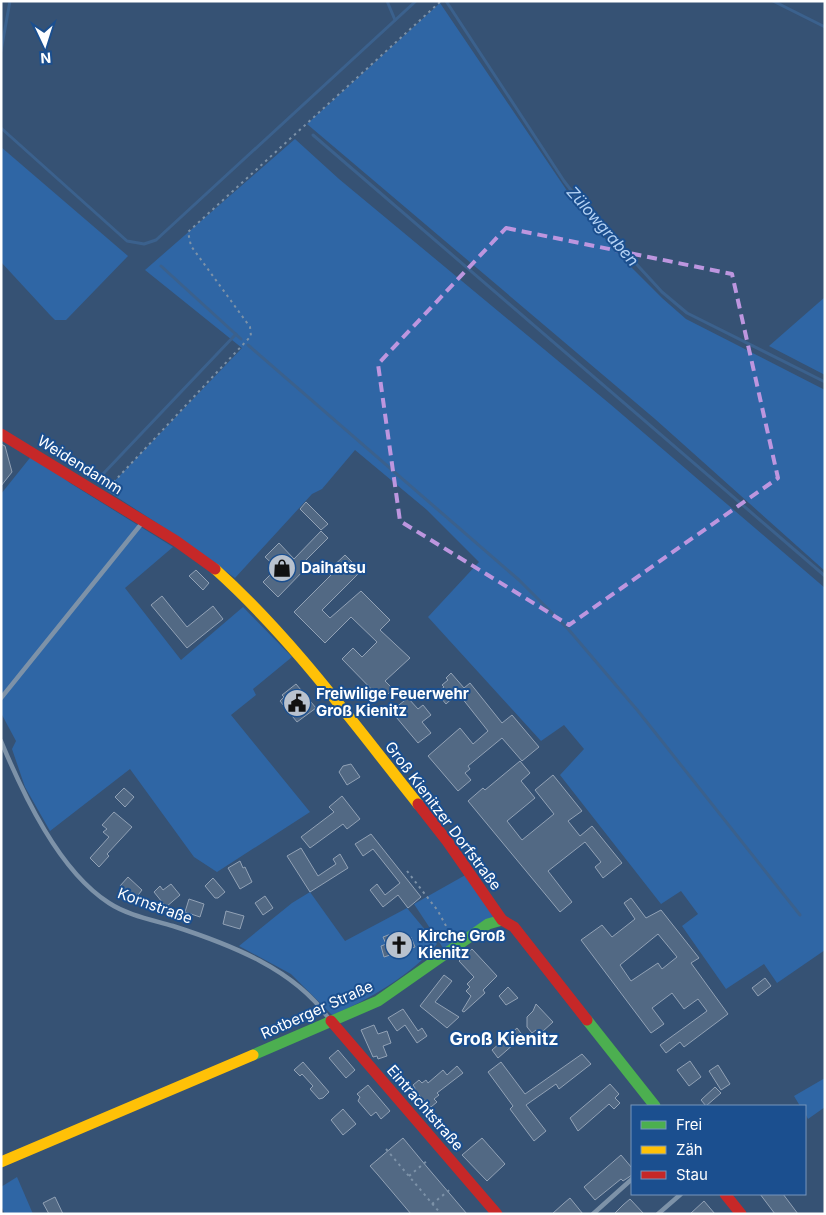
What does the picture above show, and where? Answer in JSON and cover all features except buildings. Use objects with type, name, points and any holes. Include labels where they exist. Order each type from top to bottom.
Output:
[{"type":"street","name":"Weidendamm","points":[[1,434],[143,522]]},
{"type":"street","name":"Groß Kienitzer Dorfstraße","points":[[143,522],[190,551],[228,580],[312,671],[447,841],[502,920],[514,927],[654,1105]]},
{"type":"street","name":"Rotberger Straße","points":[[1,1162],[378,1001],[488,924],[502,920]]},
{"type":"street","name":"Eintrachtstraße","points":[[331,1021],[497,1214]]},
{"type":"street","points":[[726,1195],[741,1214]]},
{"type":"lane","points":[[1,698],[143,522]]},
{"type":"lane","name":"Kornstraße","points":[[1,741],[20,786],[42,827],[68,863],[92,890],[110,904],[213,940],[250,956],[317,1001],[331,1021]]},
{"type":"lane","points":[[594,1213],[631,1180]]},
{"type":"lane","points":[[658,1214],[680,1195]]},
{"type":"path","points":[[100,496],[251,336],[250,326],[192,246],[188,232],[441,1]]},
{"type":"path","points":[[407,871],[438,911],[458,945]]},
{"type":"path","points":[[386,1149],[441,1214]]},
{"type":"path","points":[[409,1176],[428,1160]]},
{"type":"path","points":[[432,1204],[452,1188]]},
{"type":"highlighted area","points":[[506,228],[732,274],[778,478],[569,625],[400,521],[378,364]]},
{"type":"shaded area","points":[[440,3],[578,207],[623,259],[686,319],[825,390],[825,571],[655,419],[307,124]]},
{"type":"shaded area","points":[[295,139],[339,179],[610,404],[825,588],[825,950],[777,983],[764,964],[726,989],[682,926],[698,914],[681,891],[661,904],[560,775],[584,749],[564,725],[541,741],[428,617],[479,562],[427,510],[355,450],[322,489],[312,494],[235,578],[180,538],[106,490],[242,348],[145,270]]},
{"type":"shaded area","points":[[1,147],[128,256],[66,320],[55,320],[1,262]]},
{"type":"shaded area","points":[[825,297],[825,375],[769,346]]},
{"type":"shaded area","points":[[33,454],[70,483],[173,547],[125,588],[181,660],[243,607],[292,657],[253,689],[256,695],[231,715],[310,812],[217,872],[194,857],[130,769],[50,831],[25,787],[12,749],[16,741],[1,713],[1,494]]},
{"type":"shaded area","points":[[469,873],[499,917],[445,951],[414,904]]},
{"type":"shaded area","points":[[310,892],[345,941],[407,908],[437,944],[416,966],[389,986],[332,1015],[291,974],[239,946],[292,903]]},
{"type":"shaded area","points":[[825,1078],[825,1107],[808,1119],[806,1105],[799,1105],[794,1096]]},
{"type":"shaded area","points":[[17,1177],[33,1214],[5,1214],[1,1206],[1,1187]]},
{"type":"waterway","points":[[1,51],[10,1]]},
{"type":"waterway","points":[[387,1],[395,20]]},
{"type":"waterway","points":[[1,128],[127,241],[144,244],[156,240],[416,1]]},
{"type":"waterway","name":"Zülowgraben","points":[[446,1],[564,181],[584,207],[662,292],[687,313],[825,382]]},
{"type":"waterway","points":[[773,1],[825,27]]},
{"type":"waterway","points":[[313,135],[825,576]]},
{"type":"waterway","points":[[161,266],[241,339]]},
{"type":"waterway","points":[[102,475],[236,334]]},
{"type":"waterway","points":[[248,345],[519,580],[569,630],[638,711],[800,915]]},
{"type":"traffic: fast","points":[[253,1055],[378,1001],[488,924],[502,920]]},
{"type":"traffic: fast","points":[[587,1020],[654,1105]]},
{"type":"traffic: slow","points":[[215,569],[296,653],[418,804]]},
{"type":"traffic: slow","points":[[1,1162],[253,1055]]},
{"type":"traffic: jam","points":[[1,434],[176,541],[215,569]]},
{"type":"traffic: jam","points":[[418,804],[447,841],[502,920],[514,927],[587,1020]]},
{"type":"traffic: jam","points":[[331,1021],[497,1214]]},
{"type":"traffic: jam","points":[[726,1195],[741,1214]]},
{"type":"place","name":"Daihatsu","points":[[282,568]]},
{"type":"place","name":"Freiwilige Feuerwehr Groß Kienitz","points":[[297,703]]},
{"type":"place","name":"Kirche Groß Kienitz","points":[[399,945]]},
{"type":"district","name":"Groß Kienitz","points":[[504,1039]]}]
